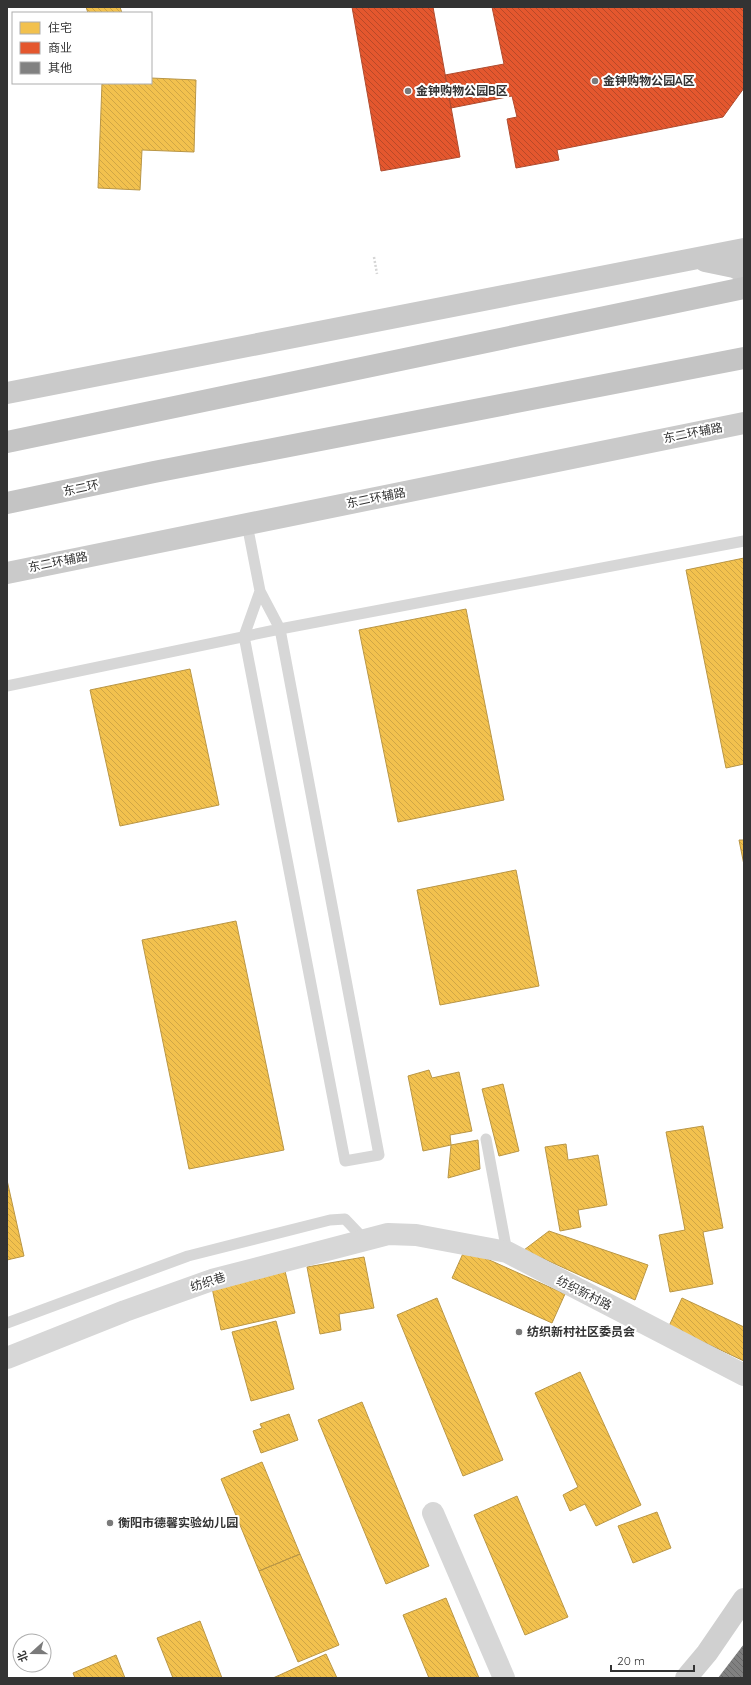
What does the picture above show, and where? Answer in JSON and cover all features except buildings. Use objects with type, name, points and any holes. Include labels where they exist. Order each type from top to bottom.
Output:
[{"type":"highway","points":[[7,442],[744,288]]},
{"type":"highway","name":"东二环","points":[[7,503],[154,472],[744,358]]},
{"type":"main road","points":[[7,393],[744,249]]},
{"type":"main road","points":[[694,259],[734,267],[744,272]]},
{"type":"main road","name":"东二环辅路","points":[[7,573],[740,421]]},
{"type":"main road","points":[[686,1678],[707,1653],[744,1599]]},
{"type":"street","name":"纺织巷","points":[[7,1358],[125,1311],[212,1280],[388,1234],[416,1235]]},
{"type":"street","name":"纺织新村路","points":[[416,1235],[507,1252],[744,1376]]},
{"type":"street","points":[[433,1513],[504,1678]]},
{"type":"lane","points":[[247,524],[260,591],[280,629],[379,1155],[345,1161],[244,636],[260,591]]},
{"type":"lane","points":[[7,686],[244,636],[744,541]]},
{"type":"lane","points":[[486,1139],[507,1252]]},
{"type":"lane","points":[[7,1323],[188,1256],[330,1220],[345,1220],[365,1240]]},
{"type":"path","points":[[374,258],[377,274]]},
{"type":"place","name":"金钟购物公园A区","points":[[595,81]]},
{"type":"place","name":"金钟购物公园B区","points":[[408,91]]},
{"type":"place","name":"纺织新村社区委员会","points":[[519,1332]]},
{"type":"place","name":"衡阳市德馨实验幼儿园","points":[[110,1523]]}]
